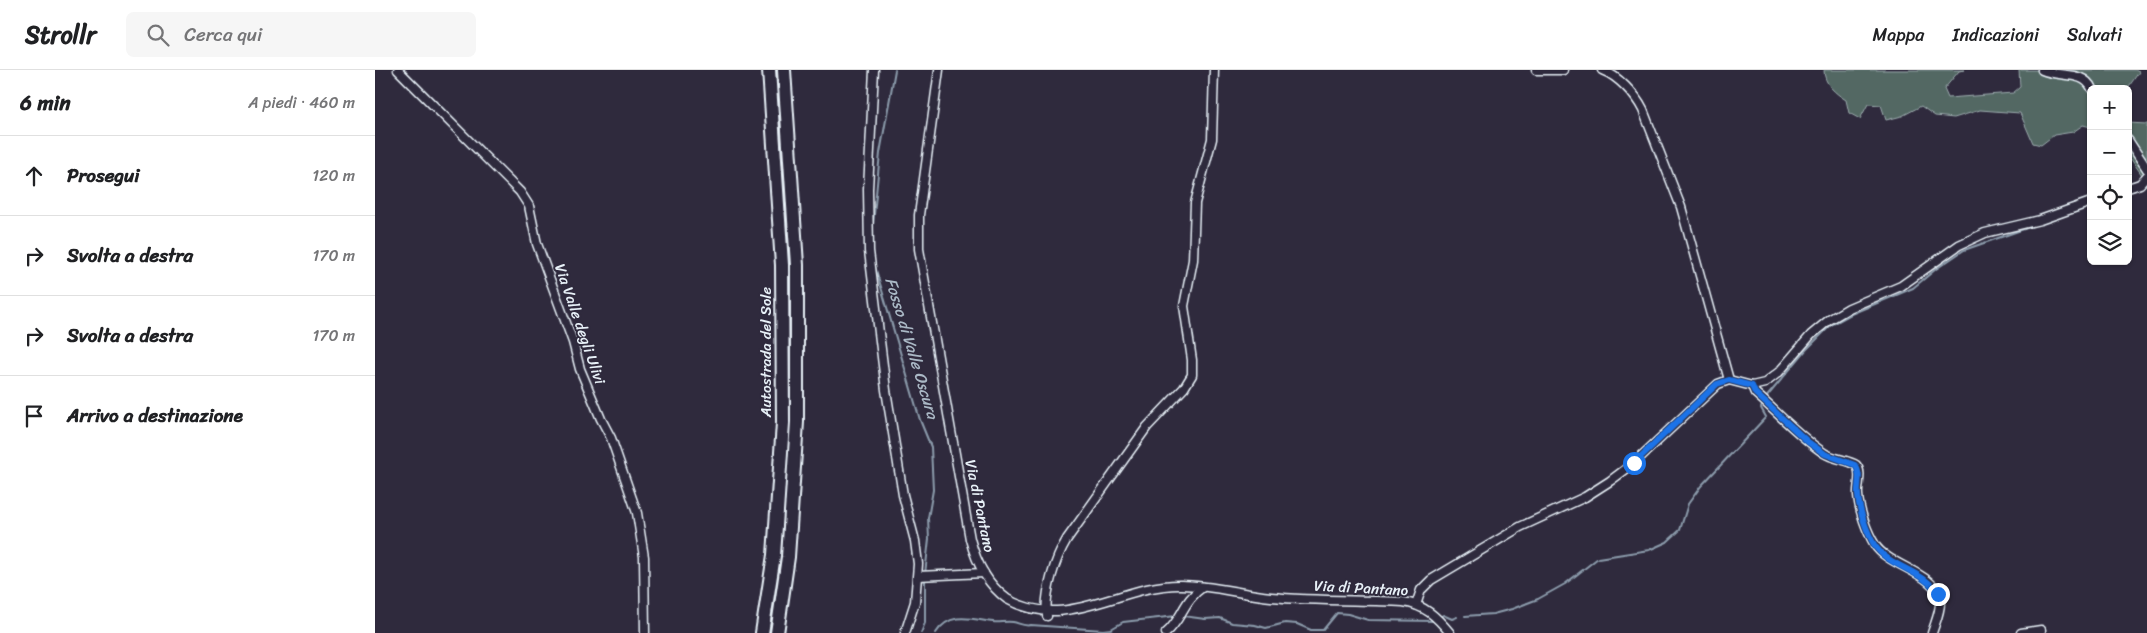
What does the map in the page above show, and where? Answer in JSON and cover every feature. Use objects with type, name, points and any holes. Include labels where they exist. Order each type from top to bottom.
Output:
[{"type":"highway","name":"Autostrada del Sole","points":[[762,633],[774,555],[783,423],[782,265],[769,70]]},
{"type":"highway","name":"Autostrada del Sole","points":[[777,633],[789,557],[797,422],[797,265],[784,70]]},
{"type":"street","name":"Via Valle degli Ulivi","points":[[398,70],[520,192],[528,203],[537,244],[573,342],[580,369],[611,438],[637,513],[644,557],[645,633]]},
{"type":"street","points":[[874,70],[868,189],[869,251],[886,390],[903,495],[916,544],[918,576],[914,608],[905,633]]},
{"type":"street","name":"Via di Pantano","points":[[939,70],[919,215],[918,243],[970,539],[984,573],[998,591],[1013,604],[1029,612],[1047,616],[1084,612],[1161,586],[1179,585],[1275,598],[1403,602],[1416,605],[1431,612],[1449,633]]},
{"type":"street","points":[[1047,616],[1047,593],[1059,556],[1067,539],[1147,427],[1184,388],[1191,376],[1192,360],[1184,306],[1193,260],[1195,206],[1212,139],[1214,70]]},
{"type":"street","points":[[1536,70],[1563,70]]},
{"type":"street","points":[[1601,70],[1611,74],[1625,87],[1637,99],[1643,110],[1681,207],[1729,380]]},
{"type":"street","points":[[2042,70],[2084,78],[2090,85]]},
{"type":"street","points":[[2132,146],[2147,169]]},
{"type":"street","points":[[2132,187],[2140,184],[2147,176]]},
{"type":"street","points":[[1416,605],[1421,590],[1431,580],[1520,527],[1585,497],[1623,472],[1710,390],[1721,382],[1729,380],[1752,386],[1765,383],[1775,375],[1811,335],[1829,320],[1849,308],[1901,286],[1959,245],[1985,233],[2040,220],[2087,203]]},
{"type":"street","points":[[1752,386],[1755,393],[1808,442],[1832,458],[1857,467],[1859,474],[1859,499],[1873,543],[1886,557],[1929,583],[1938,594],[1939,607],[1932,633]]},
{"type":"street","points":[[918,576],[984,573]]},
{"type":"street","points":[[1166,633],[1173,626],[1187,601],[1203,587]]},
{"type":"street","points":[[2021,633],[2041,630]]},
{"type":"green space","points":[[1824,70],[1964,70],[1959,71],[1944,89],[1948,98],[2013,93],[2020,87],[2019,70],[2135,70],[2139,72],[2130,85],[2087,85],[2087,126],[2083,125],[2073,132],[2054,135],[2041,145],[2033,143],[2020,113],[1980,110],[1954,118],[1935,116],[1921,106],[1902,116],[1886,120],[1881,105],[1868,104],[1860,119],[1849,113],[1846,100],[1834,91],[1824,75]]},
{"type":"green space","points":[[2132,123],[2147,124],[2147,175],[2142,175],[2132,161]]},
{"type":"waterway","name":"Fosso di Valle Oscura","points":[[872,236],[880,153],[895,70]]},
{"type":"waterway","points":[[1765,399],[1806,350],[1831,325],[1851,314],[1913,288],[1964,250],[2058,217]]},
{"type":"waterway","name":"Fosso di Valle Oscura","points":[[874,263],[920,420],[931,447],[933,490],[928,518],[929,539],[925,574]]},
{"type":"waterway","points":[[1465,616],[1493,614],[1512,609],[1538,599],[1565,584],[1598,558],[1649,550],[1667,542],[1680,530],[1688,504],[1701,486],[1766,417],[1761,408],[1763,403]]},
{"type":"waterway","name":"Fosso di Valle Oscura","points":[[921,633],[925,623],[925,578]]},
{"type":"waterway","points":[[1183,616],[1205,619],[1220,618],[1232,623],[1266,628],[1285,623],[1297,624],[1311,630],[1323,630],[1337,613],[1368,620],[1435,621]]},
{"type":"waterway","points":[[1440,617],[1443,615],[1452,619],[1457,617]]},
{"type":"waterway","points":[[936,633],[948,622],[961,618],[1013,622],[1026,626],[1103,630],[1111,629],[1123,622],[1176,616]]},
{"type":"route","points":[[1634,463],[1717,384],[1729,380],[1752,386],[1755,393],[1808,442],[1832,458],[1857,467],[1859,474],[1857,494],[1873,543],[1886,557],[1921,576],[1934,587],[1938,594]]}]
